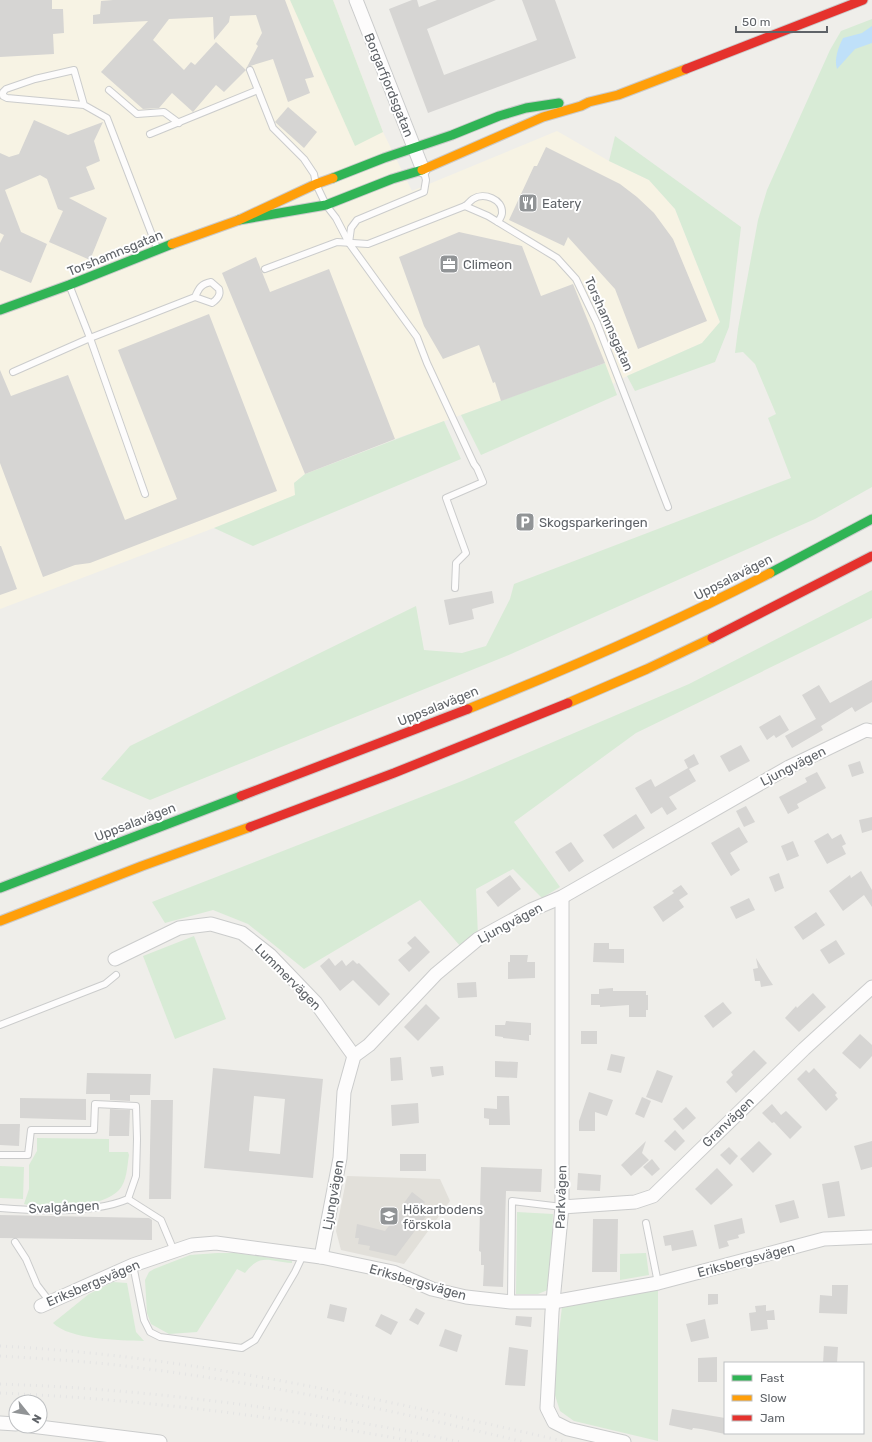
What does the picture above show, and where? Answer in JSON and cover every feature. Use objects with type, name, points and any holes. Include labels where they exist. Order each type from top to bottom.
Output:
[{"type":"main road","name":"Torshamnsgatan","points":[[239,220],[326,205],[392,179],[423,170],[543,116],[618,95],[863,0]]},
{"type":"main road","name":"Torshamnsgatan","points":[[0,310],[239,220],[316,184],[452,135],[499,116],[526,108],[580,100],[589,102]]},
{"type":"main road","name":"Uppsalavägen","points":[[0,888],[384,742],[559,672],[716,601],[872,519]]},
{"type":"main road","points":[[0,921],[142,866],[197,848],[394,773],[575,700],[647,669],[732,629],[872,556]]},
{"type":"street","name":"Borgarfjordsgatan","points":[[356,0],[423,170]]},
{"type":"street","name":"Ljungvägen","points":[[321,1257],[340,1158],[344,1092],[354,1056],[369,1045],[436,974],[478,939],[531,910],[562,897],[789,767],[866,730],[872,731]]},
{"type":"street","name":"Parkvägen","points":[[562,897],[562,1207],[553,1302],[547,1408],[554,1422],[568,1429],[624,1442]]},
{"type":"street","name":"Lummervägen","points":[[115,960],[179,928],[211,924],[242,933],[270,955],[316,1002],[354,1056]]},
{"type":"street","name":"Granvägen","points":[[562,1207],[635,1202],[653,1196],[804,1049],[872,987]]},
{"type":"street","name":"Eriksbergsvägen","points":[[45,1304],[133,1265],[192,1245],[216,1244],[321,1257],[393,1272],[432,1289],[466,1297],[512,1302],[553,1302],[658,1283],[824,1239],[872,1237]]},
{"type":"street","points":[[48,1428],[160,1442]]},
{"type":"lane","points":[[84,105],[74,70],[34,79],[6,89],[2,92],[3,96],[8,98],[84,105],[107,118],[158,250]]},
{"type":"lane","points":[[250,70],[273,128],[304,159],[314,174],[316,184],[326,205],[336,218],[349,243],[417,337],[427,363],[483,482],[446,498],[466,553],[456,563],[455,588]]},
{"type":"lane","points":[[109,90],[137,114],[164,112],[179,123]]},
{"type":"lane","points":[[150,134],[258,90]]},
{"type":"lane","points":[[349,243],[351,228],[357,220],[424,192],[426,180],[423,170]]},
{"type":"lane","points":[[265,269],[337,242],[368,244],[466,206],[477,197],[485,196],[494,199],[501,206],[502,214],[498,222]]},
{"type":"lane","name":"Torshamnsgatan","points":[[466,206],[488,216],[557,258],[576,279],[598,323],[668,507]]},
{"type":"lane","points":[[69,285],[90,338],[145,494]]},
{"type":"lane","points":[[13,372],[90,338],[195,297]]},
{"type":"lane","points":[[0,1026],[105,984],[116,975]]},
{"type":"lane","points":[[0,1155],[28,1155],[31,1130],[94,1130],[94,1104],[136,1106],[136,1176],[128,1199],[161,1220],[174,1251]]},
{"type":"lane","name":"Svalgången","points":[[0,1208],[34,1210],[81,1209],[118,1203],[128,1199]]},
{"type":"lane","points":[[512,1302],[512,1201],[562,1207]]},
{"type":"lane","points":[[646,1223],[658,1283]]},
{"type":"lane","points":[[15,1242],[26,1259],[45,1304]]},
{"type":"lane","points":[[133,1265],[144,1320],[150,1332],[160,1337],[242,1348],[255,1340],[295,1272],[303,1255]]},
{"type":"shaded area","points":[[0,0],[333,0],[383,132],[412,191],[557,131],[609,161],[649,180],[675,209],[720,322],[702,343],[627,376],[613,384],[604,363],[395,439],[305,474],[294,483],[296,495],[214,528],[0,609]]},
{"type":"shaded area","name":"Hökarbodens förskola","points":[[347,1176],[440,1179],[450,1201],[404,1264],[341,1250],[336,1231]]},
{"type":"green space","points":[[290,0],[333,0],[383,132],[355,146]]},
{"type":"green space","points":[[872,19],[872,487],[815,519],[511,654],[150,800],[101,779],[130,746],[416,606],[424,650],[462,653],[486,646],[510,599],[514,584],[791,478],[768,418],[776,414],[755,364],[743,352],[735,353],[738,329],[758,220],[767,190],[830,50],[841,31]]},
{"type":"green space","points":[[615,136],[741,227],[729,327],[715,362],[635,391],[627,376],[702,343],[720,322],[675,209],[649,180],[609,161]]},
{"type":"green space","points":[[605,363],[617,395],[481,455],[461,415]]},
{"type":"green space","points":[[444,421],[461,459],[253,546],[214,528],[295,495],[294,483],[305,474]]},
{"type":"green space","points":[[872,590],[872,618],[636,733],[514,822],[560,887],[542,898],[513,869],[476,889],[478,936],[461,947],[420,900],[304,969],[248,924],[213,910],[165,923],[152,902],[462,781],[689,684]]},
{"type":"green space","points":[[194,936],[226,1019],[175,1039],[143,956]]},
{"type":"green space","points":[[37,1138],[109,1139],[109,1152],[128,1152],[129,1155],[126,1174],[122,1186],[111,1196],[100,1201],[87,1204],[46,1207],[24,1204],[29,1189],[29,1165],[37,1151]]},
{"type":"green space","points":[[0,1166],[24,1167],[23,1199],[0,1198]]},
{"type":"green space","points":[[517,1212],[553,1214],[550,1289],[538,1294],[516,1294]]},
{"type":"green space","points":[[236,1253],[292,1261],[292,1263],[261,1260],[251,1266],[245,1273],[237,1269],[197,1332],[169,1334],[151,1324],[147,1313],[145,1280],[149,1272],[190,1255]]},
{"type":"green space","points":[[646,1253],[649,1275],[620,1280],[620,1254]]},
{"type":"green space","points":[[113,1282],[127,1283],[136,1332],[144,1341],[83,1336],[61,1329],[53,1323],[89,1294]]},
{"type":"green space","points":[[658,1290],[658,1441],[574,1421],[560,1411],[553,1389],[562,1307],[569,1303]]},
{"type":"water","points":[[872,26],[872,43],[855,49],[837,69],[837,54],[843,38],[862,33]]},
{"type":"building","points":[[0,0],[52,0],[52,9],[63,9],[64,33],[53,34],[54,54],[0,57]]},
{"type":"building","points":[[285,0],[314,77],[305,79],[310,93],[288,102],[273,59],[247,67],[258,46],[256,44],[262,33],[256,15],[230,16],[229,22],[214,40],[213,17],[169,19],[153,40],[184,70],[191,62],[195,65],[216,42],[246,70],[224,92],[216,85],[193,112],[172,93],[159,108],[143,109],[101,72],[148,21],[93,24],[93,15],[100,14],[101,1]]},
{"type":"building","points":[[412,0],[417,0],[419,7],[437,0],[496,0],[427,29],[444,75],[537,40],[522,0],[555,0],[576,58],[428,113],[389,9]]},
{"type":"building","points":[[288,107],[317,132],[304,148],[275,122]]},
{"type":"building","points":[[34,120],[68,135],[103,122],[94,141],[100,161],[86,167],[95,189],[69,198],[107,218],[90,260],[49,242],[63,211],[58,209],[47,179],[40,175],[5,190],[21,232],[47,244],[31,283],[0,270],[0,243],[4,235],[0,233],[0,153],[9,157],[19,154]]},
{"type":"building","points":[[546,147],[620,184],[654,213],[673,239],[707,321],[638,349],[615,289],[568,237],[564,246],[509,220],[534,166],[537,166]]},
{"type":"building","points":[[459,232],[522,246],[541,296],[573,284],[605,363],[501,401],[495,382],[493,383],[479,345],[443,359],[424,326],[399,257]]},
{"type":"building","points":[[256,257],[270,292],[329,269],[395,439],[305,474],[222,273]]},
{"type":"building","points":[[209,314],[277,491],[90,563],[75,565],[43,577],[0,463],[0,370],[11,396],[68,375],[125,520],[177,499],[118,350]]},
{"type":"building","points":[[0,546],[17,589],[0,595]]},
{"type":"building","points":[[492,591],[494,603],[472,609],[474,619],[449,625],[444,600]]},
{"type":"building","points":[[872,680],[872,702],[855,712],[852,707],[821,726],[823,730],[792,748],[785,736],[816,719],[802,695],[819,685],[830,703]]},
{"type":"building","points":[[780,715],[789,730],[776,738],[774,735],[767,740],[759,727]]},
{"type":"building","points":[[741,745],[750,761],[729,772],[720,756]]},
{"type":"building","points":[[694,754],[699,764],[689,769],[696,781],[669,797],[677,809],[667,815],[662,807],[651,814],[635,788],[651,779],[655,787],[688,768],[684,760]]},
{"type":"building","points":[[860,761],[864,773],[852,777],[848,765]]},
{"type":"building","points":[[817,772],[826,788],[797,804],[799,808],[788,814],[779,797],[807,782],[805,778]]},
{"type":"building","points":[[746,806],[755,822],[744,827],[736,811]]},
{"type":"building","points":[[636,814],[645,828],[613,849],[603,835]]},
{"type":"building","points":[[872,817],[872,830],[862,833],[859,820]]},
{"type":"building","points":[[739,827],[748,842],[730,853],[740,870],[731,876],[711,843]]},
{"type":"building","points":[[828,833],[832,839],[841,834],[846,844],[842,846],[846,854],[827,864],[814,841]]},
{"type":"building","points":[[793,841],[799,856],[787,861],[781,846]]},
{"type":"building","points":[[571,842],[584,861],[569,872],[555,852]]},
{"type":"building","points":[[861,871],[872,890],[872,907],[864,895],[843,911],[829,891],[850,875],[851,878]]},
{"type":"building","points":[[779,873],[784,888],[775,892],[769,877]]},
{"type":"building","points":[[510,875],[521,889],[498,907],[486,892]]},
{"type":"building","points":[[681,885],[688,894],[679,900],[684,907],[663,922],[653,907],[674,893],[672,891]]},
{"type":"building","points":[[749,898],[755,910],[736,919],[730,907]]},
{"type":"building","points":[[816,912],[825,925],[803,940],[794,927]]},
{"type":"building","points":[[415,936],[430,952],[409,972],[398,960],[412,948],[407,943]]},
{"type":"building","points":[[836,940],[845,954],[829,964],[820,950]]},
{"type":"building","points":[[594,943],[609,943],[609,949],[624,949],[624,963],[593,962]]},
{"type":"building","points":[[510,955],[528,955],[527,962],[535,962],[535,978],[508,979],[508,962],[510,962]]},
{"type":"building","points":[[329,958],[335,966],[342,960],[346,966],[353,960],[357,964],[359,963],[390,994],[379,1006],[353,980],[340,991],[320,966]]},
{"type":"building","points":[[756,958],[773,985],[761,987],[760,981],[755,981],[753,969],[758,968]]},
{"type":"building","points":[[476,982],[477,997],[458,998],[457,983]]},
{"type":"building","points":[[613,988],[613,991],[646,991],[646,995],[648,995],[648,1010],[646,1010],[646,1017],[629,1017],[629,1005],[600,1007],[600,1005],[591,1005],[591,994],[599,994],[599,989]]},
{"type":"building","points":[[813,993],[826,1007],[799,1032],[785,1018],[796,1006],[797,1008]]},
{"type":"building","points":[[723,1002],[732,1013],[713,1028],[704,1016]]},
{"type":"building","points":[[426,1004],[440,1018],[418,1041],[404,1027]]},
{"type":"building","points":[[506,1021],[531,1023],[531,1035],[529,1035],[529,1041],[495,1036],[495,1025],[505,1025]]},
{"type":"building","points":[[581,1031],[597,1031],[597,1044],[581,1044]]},
{"type":"building","points":[[860,1034],[872,1045],[872,1056],[860,1069],[842,1053]]},
{"type":"building","points":[[754,1050],[767,1063],[736,1093],[726,1082],[733,1075],[731,1072]]},
{"type":"building","points":[[611,1054],[625,1057],[621,1073],[607,1070]]},
{"type":"building","points":[[401,1057],[403,1080],[391,1081],[390,1058]]},
{"type":"building","points":[[495,1061],[518,1062],[517,1078],[495,1077]]},
{"type":"building","points":[[443,1066],[444,1075],[432,1077],[430,1067]]},
{"type":"building","points":[[213,1068],[323,1079],[313,1178],[204,1168]],"holes":[[[254,1096],[285,1099],[280,1154],[249,1151]]]},
{"type":"building","points":[[814,1068],[837,1093],[835,1095],[838,1099],[826,1111],[797,1079],[806,1070],[809,1073]]},
{"type":"building","points":[[657,1070],[673,1076],[662,1103],[646,1097]]},
{"type":"building","points":[[87,1073],[151,1074],[150,1095],[130,1095],[130,1101],[110,1100],[110,1094],[86,1094]]},
{"type":"building","points":[[589,1092],[613,1100],[607,1116],[595,1112],[595,1131],[579,1131],[579,1121]]},
{"type":"building","points":[[497,1096],[509,1096],[510,1125],[489,1125],[489,1119],[484,1118],[484,1108],[497,1109]]},
{"type":"building","points":[[642,1097],[651,1101],[644,1118],[635,1114]]},
{"type":"building","points":[[20,1098],[86,1099],[86,1120],[20,1118]]},
{"type":"building","points":[[151,1100],[173,1100],[171,1199],[149,1199]]},
{"type":"building","points":[[418,1103],[419,1123],[392,1126],[391,1105]]},
{"type":"building","points":[[772,1104],[781,1115],[786,1111],[802,1127],[790,1139],[774,1122],[772,1123],[762,1113]]},
{"type":"building","points":[[686,1107],[696,1118],[683,1130],[673,1119]]},
{"type":"building","points":[[110,1109],[130,1110],[129,1136],[109,1136]]},
{"type":"building","points":[[0,1124],[20,1124],[19,1146],[0,1145]]},
{"type":"building","points":[[675,1130],[685,1141],[675,1151],[664,1141]]},
{"type":"building","points":[[646,1141],[642,1153],[649,1160],[631,1176],[621,1165]]},
{"type":"building","points":[[759,1141],[772,1154],[753,1173],[740,1159]]},
{"type":"building","points":[[872,1141],[872,1167],[861,1170],[854,1146]]},
{"type":"building","points":[[729,1147],[738,1156],[730,1165],[720,1155]]},
{"type":"building","points":[[400,1154],[426,1154],[426,1171],[400,1171]]},
{"type":"building","points":[[652,1159],[660,1169],[652,1176],[643,1167]]},
{"type":"building","points":[[481,1167],[542,1169],[541,1192],[506,1191],[503,1287],[483,1286],[484,1265],[481,1265],[481,1252],[479,1251]]},
{"type":"building","points":[[717,1168],[733,1185],[711,1205],[695,1189]]},
{"type":"building","points":[[578,1173],[601,1175],[600,1191],[577,1190]]},
{"type":"building","points":[[839,1181],[845,1216],[828,1218],[822,1184]]},
{"type":"building","points":[[412,1192],[425,1202],[419,1212],[426,1216],[396,1256],[369,1250],[370,1246],[358,1244],[359,1238],[355,1238],[357,1224],[385,1231],[406,1204],[404,1203]]},
{"type":"building","points":[[794,1200],[799,1218],[780,1223],[775,1205]]},
{"type":"building","points":[[0,1215],[149,1218],[152,1220],[152,1240],[0,1238]]},
{"type":"building","points":[[742,1218],[745,1233],[738,1235],[739,1238],[727,1241],[729,1246],[719,1249],[714,1225]]},
{"type":"building","points":[[593,1219],[618,1219],[617,1272],[592,1272]]},
{"type":"building","points":[[693,1230],[697,1246],[672,1251],[671,1245],[665,1246],[663,1236]]},
{"type":"building","points":[[832,1285],[848,1285],[847,1314],[819,1313],[820,1295],[832,1296]]},
{"type":"building","points":[[708,1294],[718,1294],[718,1304],[708,1305]]},
{"type":"building","points":[[330,1304],[347,1308],[344,1322],[327,1318]]},
{"type":"building","points":[[766,1305],[766,1311],[774,1310],[775,1320],[767,1320],[768,1329],[751,1331],[749,1313],[756,1312],[755,1306]]},
{"type":"building","points":[[416,1308],[425,1313],[418,1325],[409,1320]]},
{"type":"building","points":[[381,1314],[398,1322],[391,1335],[375,1326]]},
{"type":"building","points":[[516,1316],[532,1317],[531,1327],[515,1325]]},
{"type":"building","points":[[705,1319],[709,1338],[691,1342],[686,1324]]},
{"type":"building","points":[[445,1329],[462,1335],[457,1352],[439,1346]]},
{"type":"building","points":[[824,1346],[838,1347],[837,1362],[823,1362]]},
{"type":"building","points":[[509,1347],[528,1350],[525,1386],[505,1385]]},
{"type":"building","points":[[717,1357],[717,1382],[698,1382],[698,1358]]},
{"type":"building","points":[[672,1409],[724,1418],[724,1434],[693,1428],[692,1430],[669,1425]]},
{"type":"railway","points":[[0,1346],[72,1351],[214,1369],[356,1395],[567,1442]]},
{"type":"railway","points":[[0,1356],[111,1364],[242,1383],[337,1400],[524,1442]]},
{"type":"railway","points":[[0,1384],[115,1391],[232,1403],[290,1411],[461,1442]]},
{"type":"railway","points":[[0,1393],[105,1400],[210,1410],[418,1442]]},
{"type":"traffic: fast","points":[[333,178],[384,158],[452,135],[499,116],[526,108],[559,103]]},
{"type":"traffic: fast","points":[[239,220],[326,205],[392,179],[422,170]]},
{"type":"traffic: fast","points":[[0,310],[69,285],[172,244]]},
{"type":"traffic: fast","points":[[770,573],[872,519]]},
{"type":"traffic: fast","points":[[0,888],[241,796]]},
{"type":"traffic: slow","points":[[422,170],[543,117],[581,106],[589,102],[618,95],[686,69]]},
{"type":"traffic: slow","points":[[172,244],[239,220],[316,184],[333,178]]},
{"type":"traffic: slow","points":[[468,709],[620,645],[696,610],[770,573]]},
{"type":"traffic: slow","points":[[568,703],[647,669],[712,638]]},
{"type":"traffic: slow","points":[[0,921],[142,866],[250,827]]},
{"type":"traffic: jam","points":[[686,69],[863,0]]},
{"type":"traffic: jam","points":[[712,638],[872,556]]},
{"type":"traffic: jam","points":[[250,827],[394,773],[568,703]]},
{"type":"traffic: jam","points":[[241,796],[468,709]]},
{"type":"place","name":"Eatery","points":[[528,203]]},
{"type":"place","name":"Climeon","points":[[449,264]]},
{"type":"place","name":"Skogsparkeringen","points":[[525,522]]},
{"type":"place","name":"Hökarbodens förskola","points":[[389,1216]]}]
